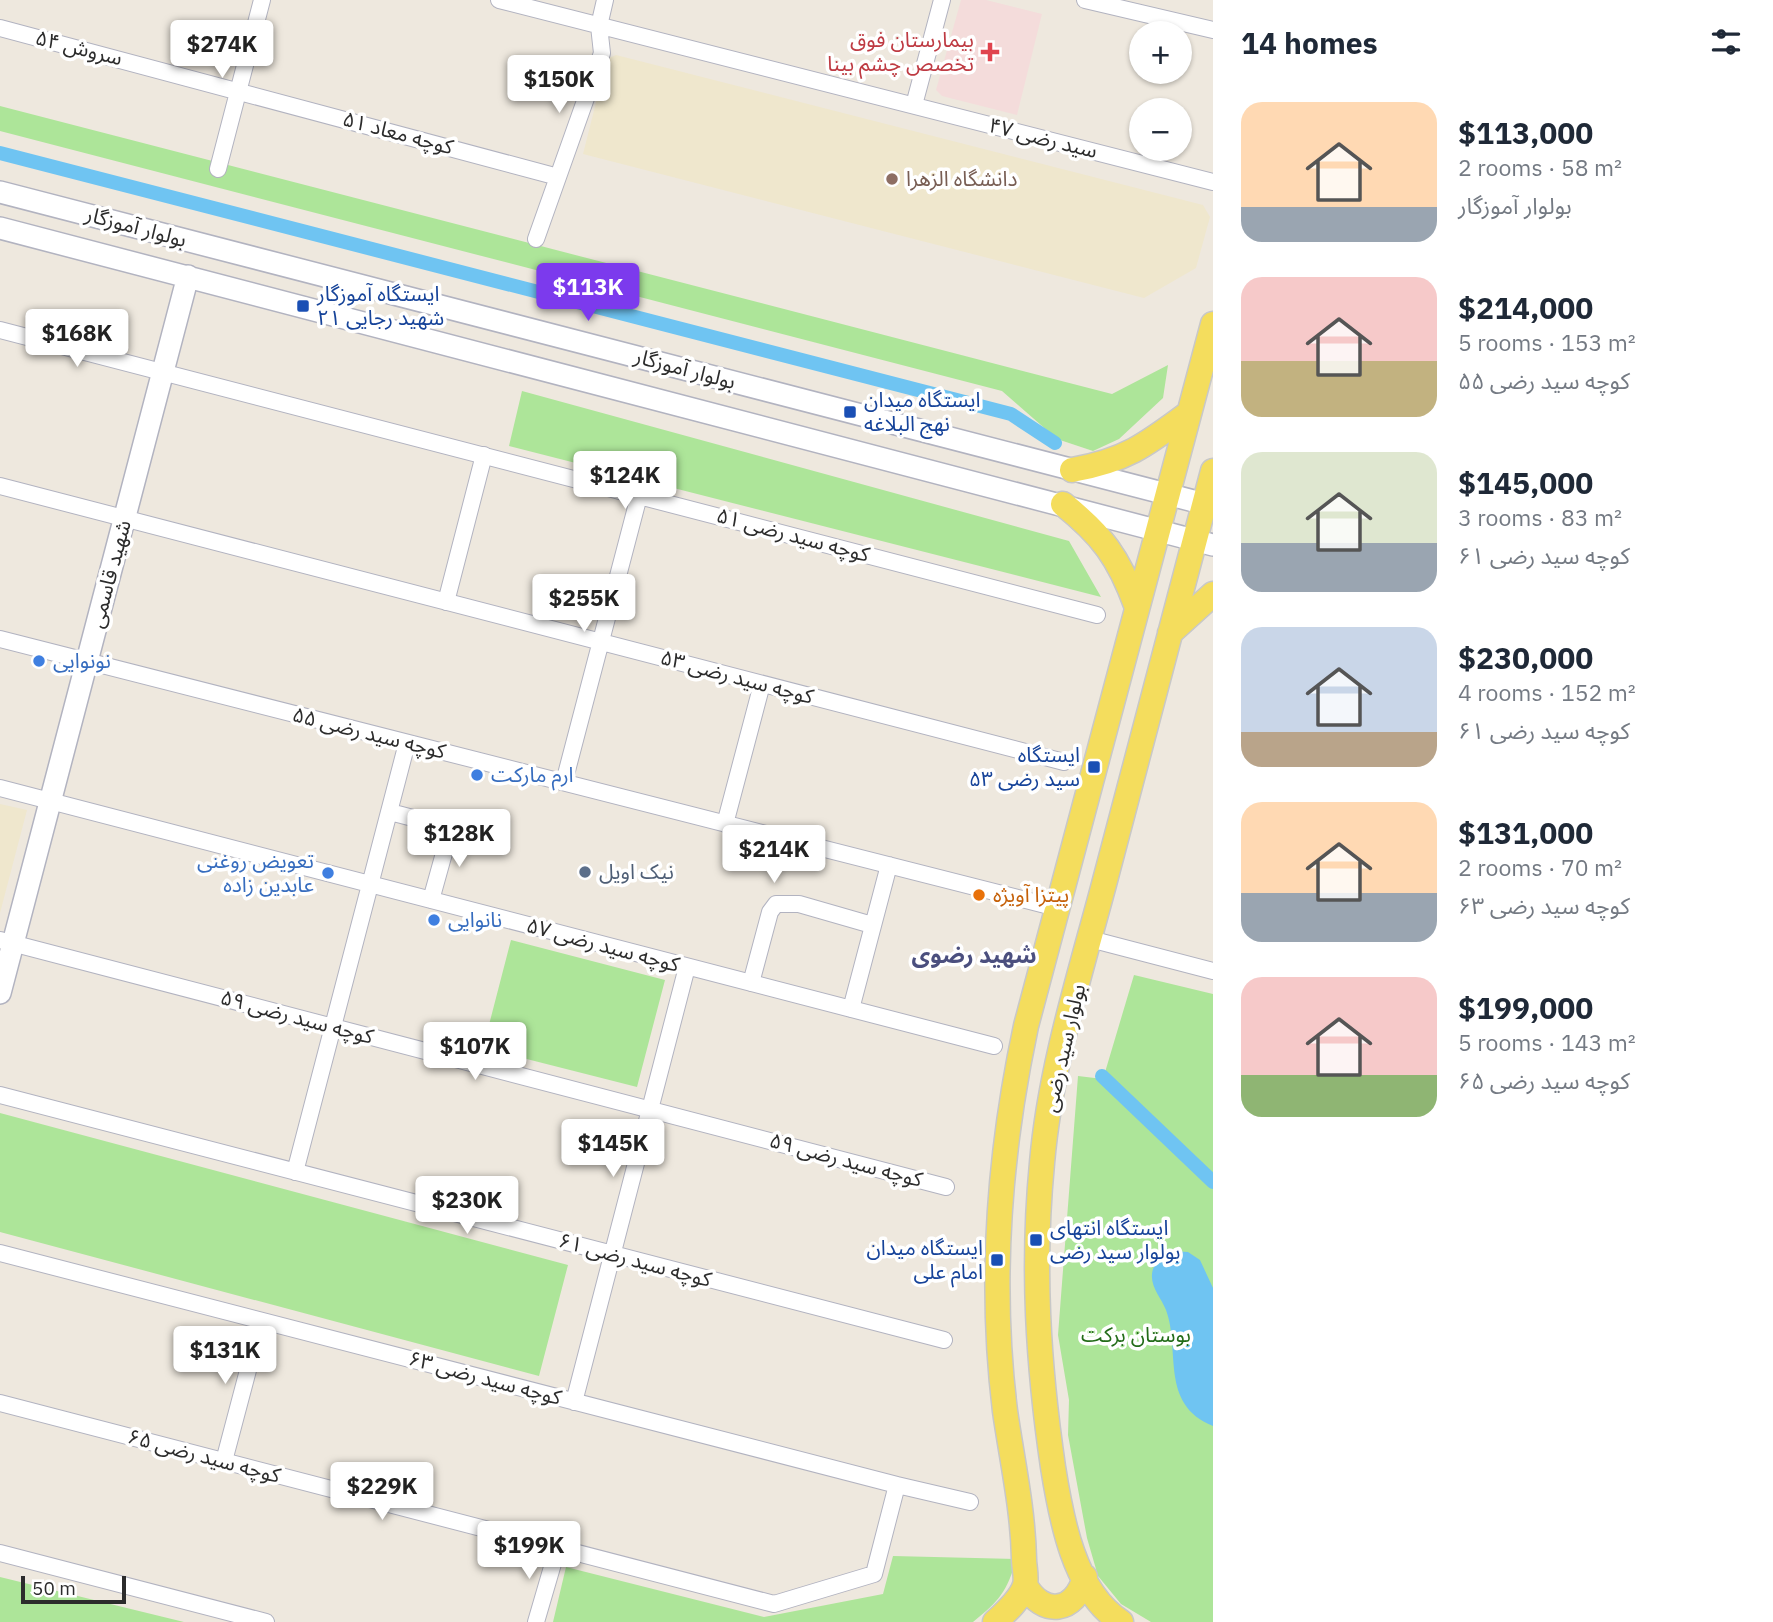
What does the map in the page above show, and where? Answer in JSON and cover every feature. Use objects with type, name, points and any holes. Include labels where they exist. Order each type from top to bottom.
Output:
[{"type":"main road","name":"بولوار آموزگار","points":[[0,192],[1209,504]]},
{"type":"main road","name":"بولوار آموزگار","points":[[0,228],[1204,543]]},
{"type":"main road","name":"شهید قاسمی","points":[[0,993],[7,941],[50,801],[188,276]]},
{"type":"main road","points":[[1167,493],[1213,324]]},
{"type":"main road","points":[[1072,470],[1108,464],[1134,452],[1189,413]]},
{"type":"main road","name":"بولوار سید رضی","points":[[1121,1622],[1095,1597],[1063,1530],[1044,1405],[1036,1320],[1036,1240],[1042,1160],[1051,1097],[1170,634],[1204,543],[1213,471]]},
{"type":"main road","name":"بولوار سید رضی","points":[[1025,1585],[1024,1534],[1005,1410],[997,1322],[997,1239],[1003,1156],[1012,1090],[1167,493]]},
{"type":"main road","points":[[1063,504],[1093,528],[1111,549],[1124,572],[1136,605]]},
{"type":"main road","points":[[1170,634],[1213,594]]},
{"type":"main road","points":[[1025,1585],[1032,1598],[1044,1605],[1058,1607],[1076,1597],[1085,1577]]},
{"type":"main road","points":[[995,1622],[1014,1603],[1025,1585]]},
{"type":"street","points":[[218,169],[262,0]]},
{"type":"street","name":"سید رضی ۴۷","points":[[499,0],[1213,182]]},
{"type":"street","points":[[536,239],[602,54],[599,26],[605,0]]},
{"type":"street","points":[[914,105],[942,0]]},
{"type":"street","points":[[1085,0],[1213,30]]},
{"type":"street","name":"سروش ۵۴","points":[[0,28],[238,89]]},
{"type":"street","name":"کوچه معاد ۵۱","points":[[238,89],[558,177]]},
{"type":"street","name":"کوچه سید رضی ۵۱","points":[[0,330],[1097,615]]},
{"type":"street","points":[[446,601],[484,456]]},
{"type":"street","name":"کوچه سید رضی ۵۳","points":[[0,486],[1064,762]]},
{"type":"street","points":[[564,782],[639,496]]},
{"type":"street","name":"کوچه سید رضی ۵۵","points":[[0,639],[1058,908]]},
{"type":"street","points":[[725,824],[762,684]]},
{"type":"street","points":[[295,1172],[407,743]]},
{"type":"street","name":"کوچه سید رضی ۵۷","points":[[0,788],[994,1046]]},
{"type":"street","points":[[390,812],[451,828],[431,900]]},
{"type":"street","points":[[851,1009],[888,865]]},
{"type":"street","points":[[751,983],[770,912],[776,904],[799,904],[872,925]]},
{"type":"street","points":[[1090,939],[1213,971]]},
{"type":"street","name":"کوچه سید رضی ۵۹","points":[[7,941],[946,1187]]},
{"type":"street","points":[[574,1402],[687,967]]},
{"type":"street","name":"کوچه سید رضی ۶۱","points":[[0,1095],[944,1340]]},
{"type":"street","name":"کوچه سید رضی ۶۳","points":[[0,1253],[897,1486],[970,1502]]},
{"type":"street","points":[[224,1461],[261,1321]]},
{"type":"street","name":"کوچه سید رضی ۶۵","points":[[0,1403],[556,1550],[774,1604],[874,1574],[897,1486]]},
{"type":"street","points":[[536,1622],[556,1550]]},
{"type":"street","points":[[0,1553],[266,1622]]},
{"type":"shaded area","name":"بیمارستان فوق تخصص چشم بینا","points":[[961,0],[986,0],[1042,14],[1017,115],[942,96],[936,90]]},
{"type":"shaded area","name":"دانشگاه الزهرا","points":[[616,55],[1203,205],[1210,217],[1196,268],[1144,298],[583,154],[607,59]]},
{"type":"shaded area","points":[[0,804],[27,810],[0,913]]},
{"type":"green space","points":[[0,106],[1112,394],[1168,365],[1163,398],[1119,439],[1093,451],[1057,439],[1002,391],[0,131]]},
{"type":"green space","points":[[522,391],[1069,541],[1101,597],[509,446]]},
{"type":"green space","points":[[511,940],[665,980],[637,1087],[483,1048]]},
{"type":"green space","name":"بوستان برکت","points":[[1134,975],[1213,994],[1213,1622],[1151,1622],[1121,1604],[1098,1576],[1087,1538],[1068,1435],[1069,1400],[1058,1335],[1078,1076],[1103,1079]]},
{"type":"green space","points":[[0,1113],[568,1265],[539,1376],[0,1232]]},
{"type":"green space","points":[[893,1556],[1016,1559],[1001,1595],[973,1622],[553,1622],[566,1567],[764,1617],[883,1594]]},
{"type":"green space","points":[[0,1577],[184,1622],[0,1622]]},
{"type":"water","points":[[1173,1251],[1188,1252],[1200,1260],[1213,1288],[1213,1426],[1196,1416],[1185,1404],[1178,1390],[1170,1326],[1166,1310],[1152,1280],[1155,1266]]},
{"type":"waterway","points":[[0,153],[1011,414],[1055,443]]},
{"type":"waterway","points":[[1102,1076],[1213,1182]]},
{"type":"place","name":"بیمارستان فوق تخصص چشم بینا","points":[[990,52]]},
{"type":"place","name":"دانشگاه الزهرا","points":[[892,179]]},
{"type":"place","name":"ایستگاه آموزگار شهید رجایی ۲۱","points":[[303,306]]},
{"type":"place","name":"ایستگاه میدان نهج البلاغه","points":[[850,412]]},
{"type":"place","name":"نونوایی","points":[[39,661]]},
{"type":"place","name":"ایستگاه سید رضی ۵۳","points":[[1094,767]]},
{"type":"place","name":"ارم مارکت","points":[[477,775]]},
{"type":"place","name":"نیک اویل","points":[[585,872]]},
{"type":"place","name":"تعویض روغنی عابدین زاده","points":[[328,873]]},
{"type":"place","name":"پیتزا آویژه","points":[[979,895]]},
{"type":"place","name":"نانوایی","points":[[434,920]]},
{"type":"place","name":"ایستگاه انتهای بولوار سید رضی","points":[[1036,1240]]},
{"type":"place","name":"ایستگاه میدان امام علی","points":[[997,1260]]},
{"type":"district","name":"شهید رضوی","points":[[974,955]]}]
